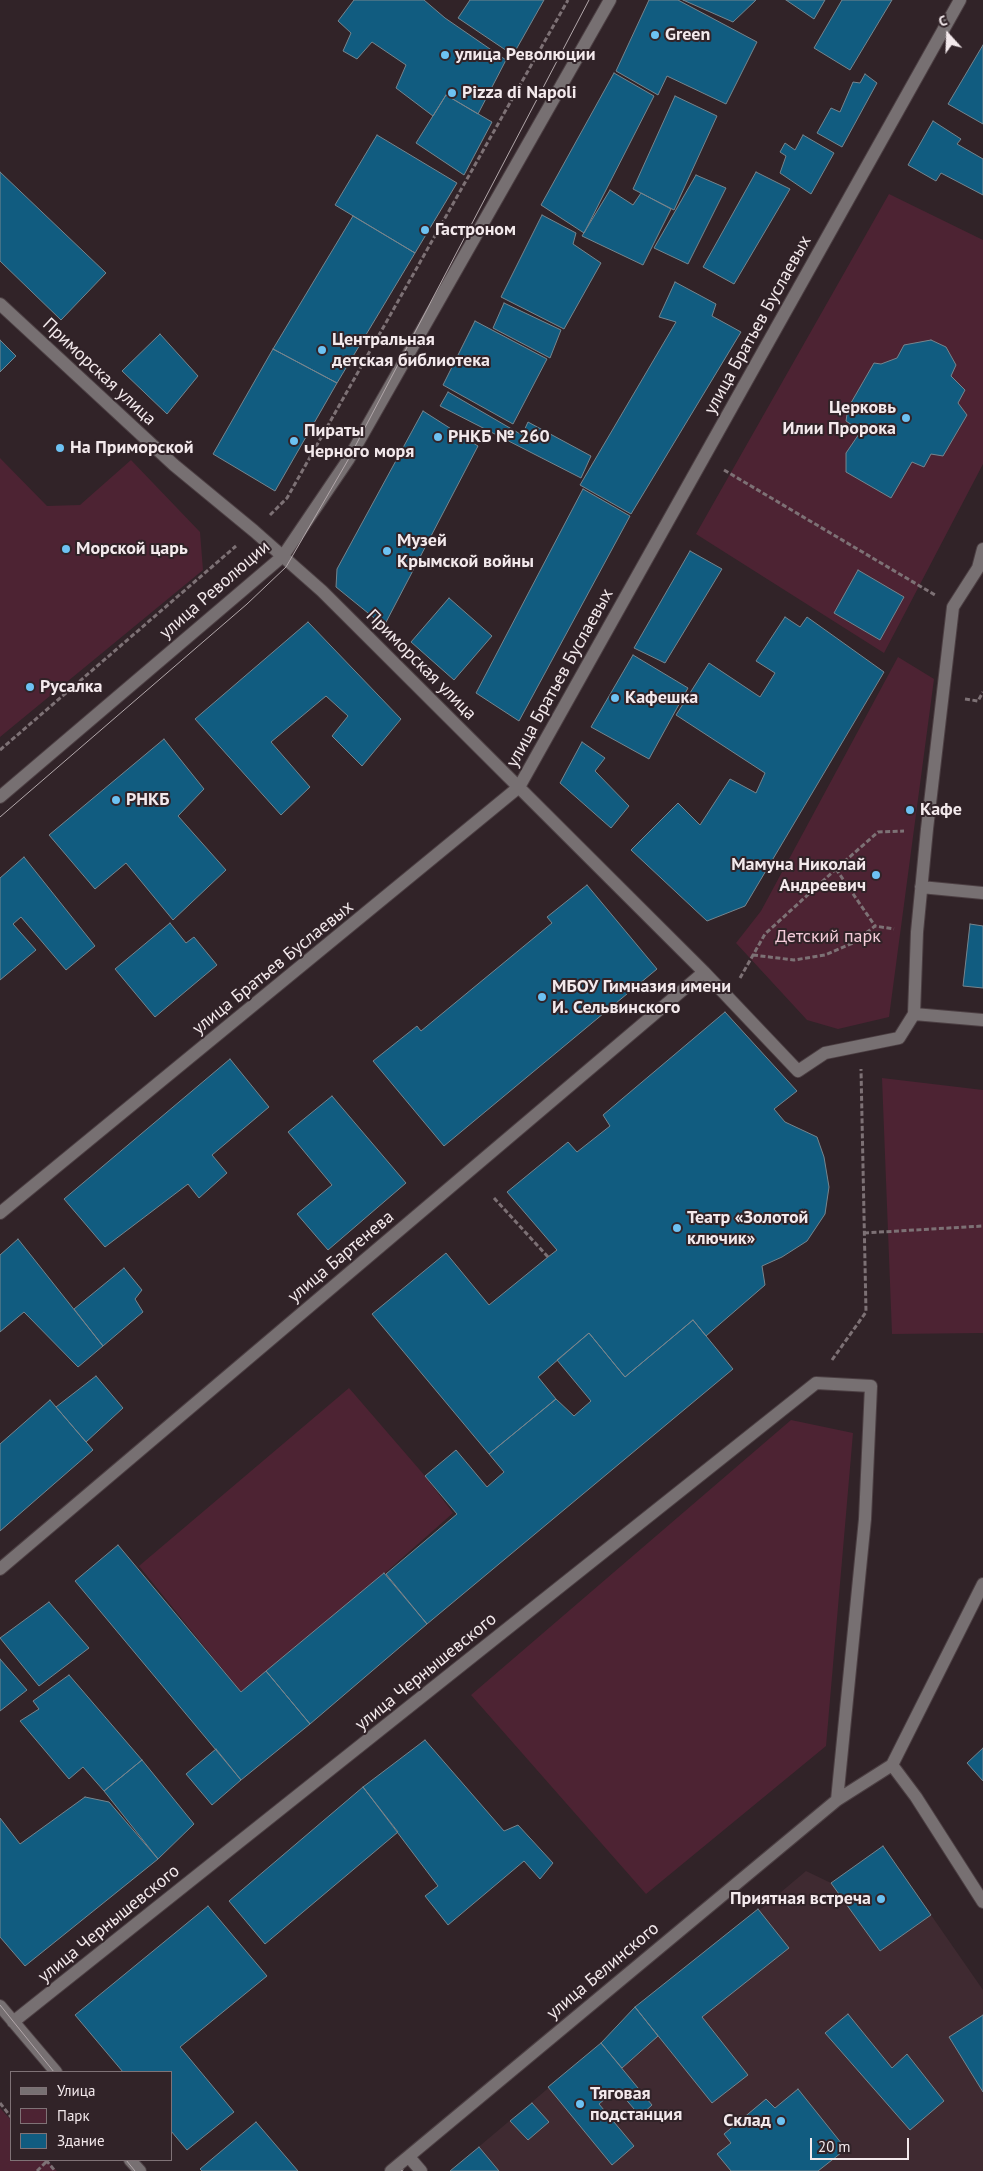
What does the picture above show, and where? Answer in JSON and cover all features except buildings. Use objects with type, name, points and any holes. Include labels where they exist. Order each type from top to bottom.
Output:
[{"type":"street","name":"улица Революции","points":[[0,798],[283,556],[348,460],[610,0]]},
{"type":"street","name":"улица Братьев Буслаевых","points":[[0,1213],[519,787],[960,0]]},
{"type":"street","name":"Приморская улица","points":[[0,304],[174,465],[283,556],[328,598],[704,972],[798,1071],[825,1053],[899,1038],[914,1014]]},
{"type":"street","points":[[983,549],[978,568],[953,607],[921,887],[917,932],[914,1014],[983,1020]]},
{"type":"street","points":[[921,887],[983,893]]},
{"type":"street","name":"улица Бартенева","points":[[0,1569],[704,972]]},
{"type":"street","points":[[816,1383],[871,1386],[865,1519],[837,1800]]},
{"type":"street","name":"улица Чернышевского","points":[[13,2022],[816,1383]]},
{"type":"street","points":[[983,1584],[892,1765],[916,1797],[983,1902]]},
{"type":"street","name":"улица Белинского","points":[[391,2171],[837,1800],[892,1765]]},
{"type":"street","points":[[0,2006],[55,2071]]},
{"type":"street","points":[[409,2157],[421,2171]]},
{"type":"street","points":[[131,2161],[140,2171]]},
{"type":"path","points":[[0,750],[254,531],[287,498],[568,0]]},
{"type":"path","points":[[724,470],[953,607]]},
{"type":"path","points":[[978,702],[983,692]]},
{"type":"path","points":[[729,998],[765,934],[878,832]]},
{"type":"path","points":[[753,955],[794,960],[825,955],[853,943],[875,926],[836,869]]},
{"type":"path","points":[[816,1383],[866,1312],[861,1066]]},
{"type":"path","points":[[494,1198],[548,1257]]},
{"type":"path","points":[[864,1233],[983,1226]]},
{"type":"path","points":[[0,2103],[10,2116]]},
{"type":"path","points":[[36,2171],[46,2161]]},
{"type":"shaded area","points":[[806,1871],[831,1883],[880,1951],[931,1915],[983,1990],[983,2171],[450,2171]]},
{"type":"green space","points":[[889,194],[983,240],[983,464],[884,653],[696,534]]},
{"type":"green space","points":[[0,458],[47,506],[80,505],[131,460],[200,532],[203,570],[0,737]]},
{"type":"green space","name":"Детский парк","points":[[898,657],[934,679],[889,1017],[838,1029],[807,1020],[736,943],[761,911]]},
{"type":"green space","points":[[882,1078],[983,1090],[983,1333],[892,1334]]},
{"type":"green space","points":[[349,1388],[425,1476],[453,1513],[384,1574],[241,1692],[139,1566]]},
{"type":"green space","points":[[791,1420],[853,1433],[826,1746],[646,1894],[471,1695]]},
{"type":"green space","points":[[0,2108],[10,2119],[10,2161],[47,2161],[57,2171],[0,2171]]},
{"type":"tram line","points":[[0,817],[247,604],[286,567],[348,460],[589,0]]},
{"type":"tram line","points":[[0,2005],[53,2071]]},
{"type":"tram line","points":[[127,2161],[135,2171]]},
{"type":"place","name":"Green","points":[[655,35]]},
{"type":"place","name":"улица Революции","points":[[445,55]]},
{"type":"place","name":"Pizza di Napoli","points":[[452,93]]},
{"type":"place","name":"Гастроном","points":[[425,230]]},
{"type":"place","name":"Центральная детская библиотека","points":[[322,350]]},
{"type":"place","name":"Церковь Илии Пророка","points":[[906,418]]},
{"type":"place","name":"РНКБ № 260","points":[[438,437]]},
{"type":"place","name":"Пираты Черного моря","points":[[294,441]]},
{"type":"place","name":"На Приморской","points":[[60,448]]},
{"type":"place","name":"Морской царь","points":[[66,549]]},
{"type":"place","name":"Музей Крымской войны","points":[[387,551]]},
{"type":"place","name":"Русалка","points":[[30,687]]},
{"type":"place","name":"Кафешка","points":[[615,698]]},
{"type":"place","name":"РНКБ","points":[[116,800]]},
{"type":"place","name":"Кафе","points":[[910,810]]},
{"type":"place","name":"Мамуна Николай Андреевич","points":[[876,875]]},
{"type":"place","name":"МБОУ Гимназия имени И. Сельвинского","points":[[542,997]]},
{"type":"place","name":"Театр «Золотой ключик»","points":[[677,1228]]},
{"type":"place","name":"Приятная встреча","points":[[881,1899]]},
{"type":"place","name":"Тяговая подстанция","points":[[580,2104]]},
{"type":"place","name":"Склад","points":[[781,2121]]}]
